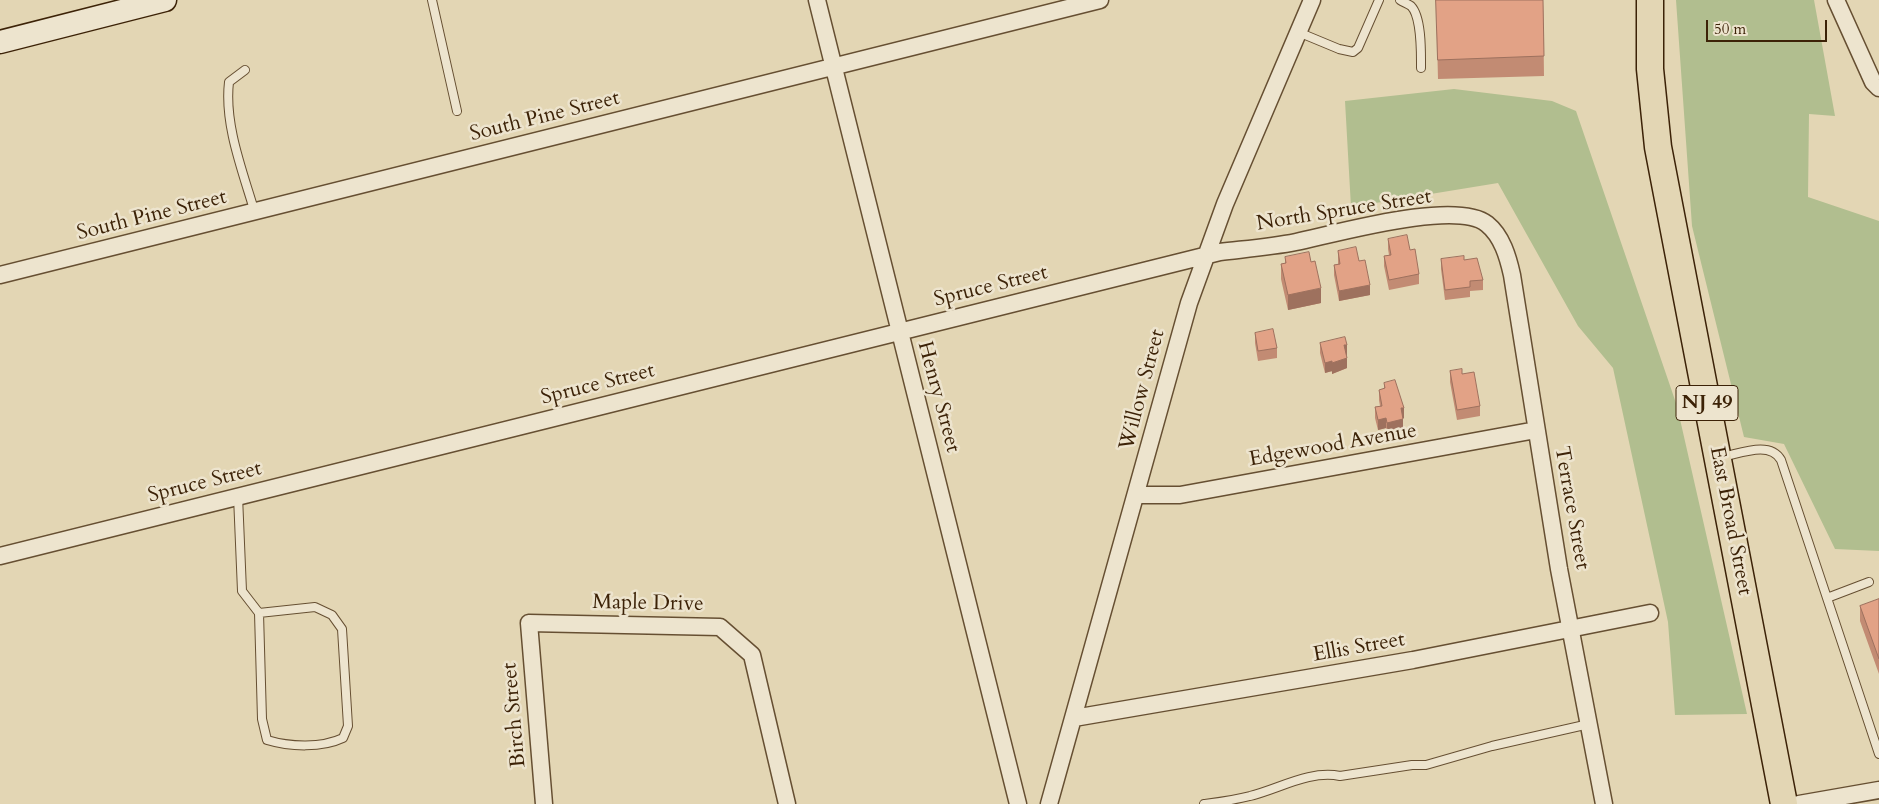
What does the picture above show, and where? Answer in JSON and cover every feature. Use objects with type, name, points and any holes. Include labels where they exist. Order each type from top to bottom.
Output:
[{"type":"highway","name":"East Broad Street","points":[[1650,0],[1650,69],[1658,147],[1784,804]]},
{"type":"main road","points":[[0,42],[165,0]]},
{"type":"street","name":"Henry Street","points":[[817,0],[1018,804]]},
{"type":"street","name":"South Pine Street","points":[[0,275],[1100,0]]},
{"type":"street","name":"Willow Street","points":[[1049,804],[1189,304],[1225,204],[1312,0]]},
{"type":"street","points":[[1836,0],[1873,82],[1879,88]]},
{"type":"street","name":"North Spruce Street","points":[[1206,256],[1294,242],[1370,225],[1411,219],[1460,216],[1475,218],[1487,224]]},
{"type":"street","name":"Terrace Street","points":[[1487,224],[1502,244],[1512,275],[1536,430],[1604,804]]},
{"type":"street","name":"Spruce Street","points":[[0,556],[1206,256]]},
{"type":"street","name":"Edgewood Avenue","points":[[1136,495],[1180,495],[1536,430]]},
{"type":"street","name":"Ellis Street","points":[[1074,718],[1413,660],[1650,613]]},
{"type":"street","name":"Birch Street","points":[[529,623],[544,804]]},
{"type":"street","name":"Maple Drive","points":[[529,623],[720,627],[752,655],[787,804]]},
{"type":"street","points":[[1799,804],[1879,790]]},
{"type":"lane","points":[[432,0],[457,111]]},
{"type":"lane","points":[[1298,32],[1339,49],[1353,52],[1358,48],[1379,0]]},
{"type":"lane","points":[[1400,0],[1411,6],[1417,18],[1421,48],[1421,68]]},
{"type":"lane","points":[[245,70],[230,82],[228,92],[232,130],[254,213]]},
{"type":"lane","points":[[1718,458],[1762,449],[1772,450],[1778,455],[1879,754]]},
{"type":"lane","points":[[238,496],[242,590],[259,613],[262,719],[267,740],[280,744],[330,744],[343,738],[348,726],[342,629],[332,615],[315,607],[259,613]]},
{"type":"lane","points":[[1827,598],[1869,582]]},
{"type":"lane","points":[[1204,804],[1249,797],[1313,776],[1330,774],[1340,776],[1412,765],[1426,766],[1492,746],[1590,723]]},
{"type":"green space","points":[[1676,0],[1814,0],[1835,116],[1809,114],[1808,197],[1879,221],[1879,551],[1835,549],[1784,444],[1744,437],[1692,226]]},
{"type":"green space","points":[[1454,89],[1552,101],[1576,111],[1677,406],[1747,714],[1675,715],[1668,622],[1613,368],[1578,326],[1498,183],[1351,207],[1345,101]]},
{"type":"building","points":[[1436,0],[1543,0],[1544,56],[1438,60]]},
{"type":"building","points":[[1407,235],[1410,250],[1415,249],[1419,274],[1389,280],[1384,256],[1391,255],[1388,239]]},
{"type":"building","points":[[1356,247],[1359,261],[1365,260],[1370,285],[1339,291],[1334,265],[1340,264],[1338,251]]},
{"type":"building","points":[[1309,252],[1311,262],[1315,261],[1321,288],[1288,295],[1281,264],[1286,263],[1285,257]]},
{"type":"building","points":[[1464,256],[1464,260],[1477,258],[1483,280],[1470,281],[1470,287],[1445,290],[1441,259]]},
{"type":"building","points":[[1273,329],[1277,348],[1258,351],[1255,333]]},
{"type":"building","points":[[1345,337],[1347,345],[1344,345],[1347,358],[1332,363],[1332,361],[1325,363],[1320,343]]},
{"type":"building","points":[[1462,369],[1462,374],[1474,372],[1480,406],[1457,410],[1450,371]]},
{"type":"building","points":[[1395,380],[1404,408],[1401,408],[1403,419],[1387,423],[1386,418],[1378,420],[1375,407],[1382,406],[1379,390],[1385,388],[1384,383]]},
{"type":"building","points":[[1879,599],[1879,659],[1860,606]]}]
